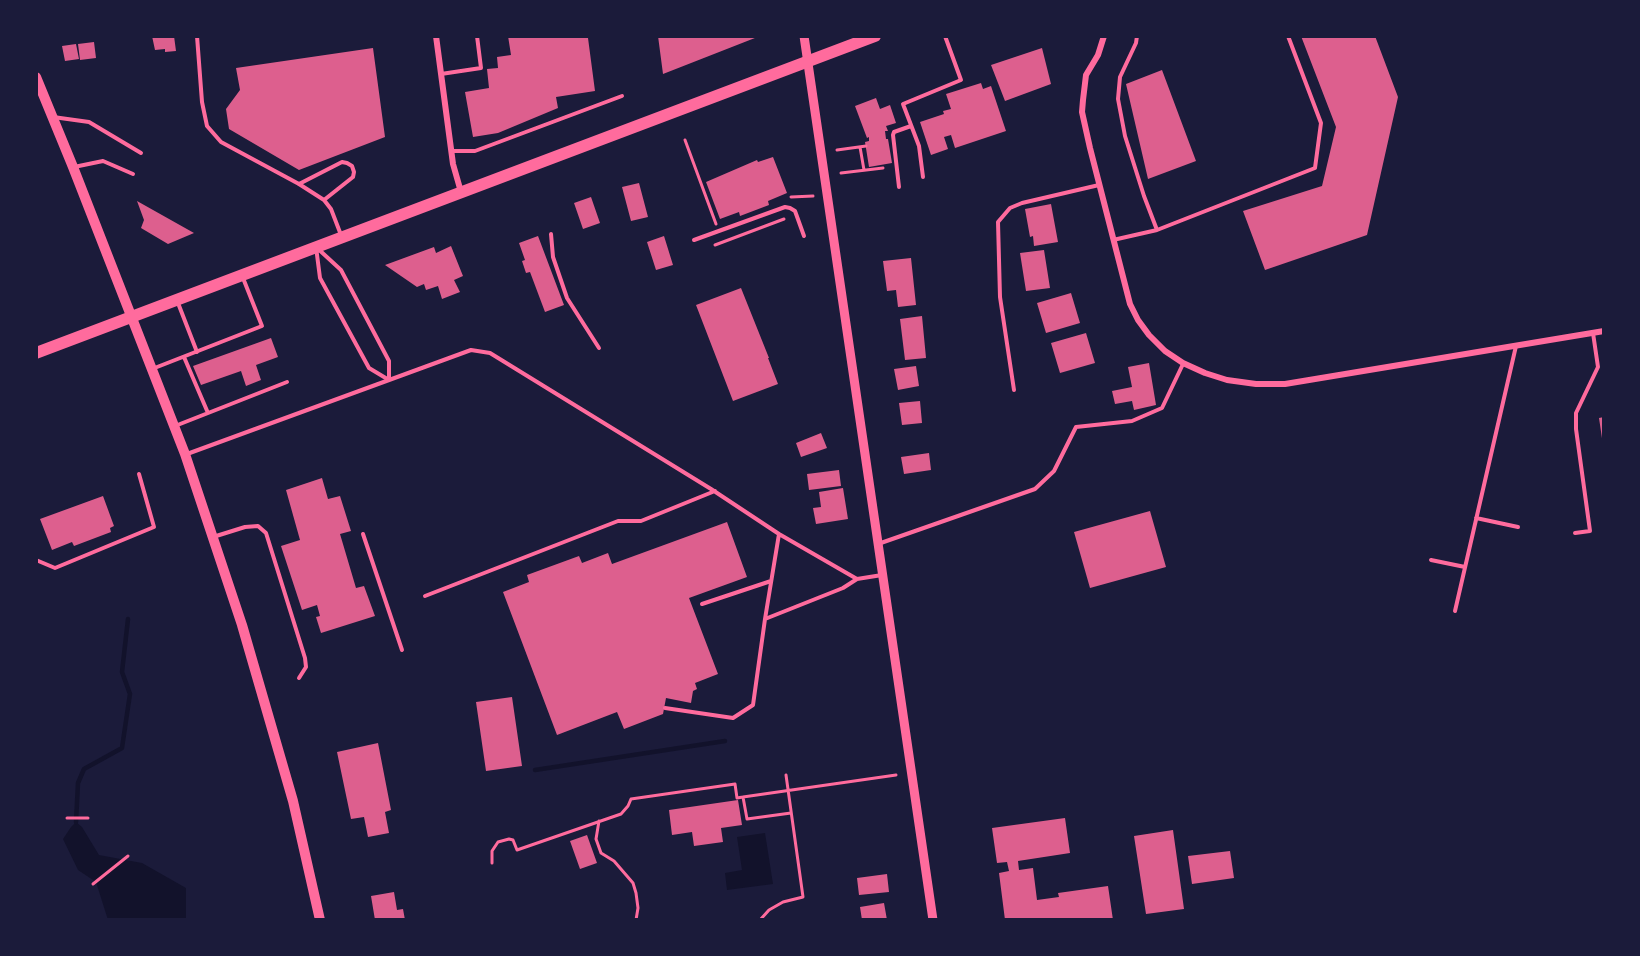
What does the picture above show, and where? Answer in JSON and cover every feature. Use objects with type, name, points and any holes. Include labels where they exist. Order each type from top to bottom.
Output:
[{"type":"main road","points":[[36,353],[875,36]]},
{"type":"main road","points":[[36,77],[175,426],[213,537],[294,801],[320,920]]},
{"type":"street","points":[[436,36],[453,164],[461,192]]},
{"type":"street","points":[[804,36],[933,920]]},
{"type":"street","points":[[1104,36],[1098,56],[1086,75],[1082,112],[1112,240],[1130,304],[1138,320],[1165,351],[1183,363],[1227,380],[1256,384],[1286,384],[1604,331]]},
{"type":"lane","points":[[197,36],[202,102],[207,126],[221,142],[324,200],[331,209],[342,237]]},
{"type":"lane","points":[[441,74],[481,68],[477,36]]},
{"type":"lane","points":[[923,177],[919,147],[903,104],[961,80],[945,36]]},
{"type":"lane","points":[[1137,36],[1120,77],[1118,99],[1125,136],[1157,230]]},
{"type":"lane","points":[[1112,240],[1157,230],[1315,168],[1321,123],[1288,36]]},
{"type":"lane","points":[[451,151],[475,151],[622,96]]},
{"type":"lane","points":[[53,117],[89,122],[141,153]]},
{"type":"lane","points":[[899,187],[892,135],[894,132],[911,126]]},
{"type":"lane","points":[[73,167],[103,161],[133,174]]},
{"type":"lane","points":[[299,184],[342,162],[352,166],[353,177],[324,200]]},
{"type":"lane","points":[[1014,390],[1000,297],[998,222],[1010,208],[1022,203],[1099,185]]},
{"type":"lane","points":[[694,240],[785,207],[795,211],[804,236]]},
{"type":"lane","points":[[551,234],[553,257],[567,298],[599,348]]},
{"type":"lane","points":[[316,247],[341,270],[389,361],[389,380]]},
{"type":"lane","points":[[316,247],[320,278],[369,368],[389,380]]},
{"type":"lane","points":[[152,369],[262,326],[242,275]]},
{"type":"lane","points":[[176,300],[197,351]]},
{"type":"lane","points":[[1575,533],[1590,531],[1576,429],[1576,412],[1598,367],[1592,332]]},
{"type":"lane","points":[[1455,610],[1516,345]]},
{"type":"lane","points":[[185,454],[471,350],[490,353],[715,491],[779,534],[857,579]]},
{"type":"lane","points":[[184,357],[208,413]]},
{"type":"lane","points":[[878,544],[1035,489],[1054,471],[1076,428],[1132,421],[1162,408],[1183,363]]},
{"type":"lane","points":[[175,426],[287,382]]},
{"type":"lane","points":[[36,560],[55,568],[154,527],[139,474]]},
{"type":"lane","points":[[425,596],[618,521],[641,521],[715,491]]},
{"type":"lane","points":[[1476,518],[1518,527]]},
{"type":"lane","points":[[213,537],[245,527],[258,526],[266,533],[305,658],[306,667],[298,678]]},
{"type":"lane","points":[[363,534],[402,650]]},
{"type":"lane","points":[[665,708],[733,718],[753,705],[779,534]]},
{"type":"lane","points":[[1431,560],[1465,567]]},
{"type":"lane","points":[[765,619],[843,588],[857,579],[883,575]]},
{"type":"lane","points":[[702,604],[771,581]]},
{"type":"path","points":[[685,140],[717,226]]},
{"type":"path","points":[[837,150],[866,146]]},
{"type":"path","points":[[861,147],[864,170]]},
{"type":"path","points":[[840,173],[883,168]]},
{"type":"path","points":[[708,203],[713,201]]},
{"type":"path","points":[[715,246],[784,219]]},
{"type":"path","points":[[760,920],[769,910],[783,902],[803,897],[786,775]]},
{"type":"path","points":[[492,863],[492,851],[495,845],[502,840],[513,840],[517,850],[621,814],[631,799],[735,784],[737,798],[897,775]]},
{"type":"path","points":[[743,797],[747,819],[791,813]]},
{"type":"path","points":[[67,818],[88,818]]},
{"type":"path","points":[[599,821],[596,840],[601,853],[614,861],[633,883],[638,908],[636,920]]},
{"type":"path","points":[[93,884],[128,856]]},
{"type":"shaded area","points":[[76,822],[82,827],[99,855],[142,863],[186,888],[186,920],[108,920],[96,882],[78,870],[63,839]]},
{"type":"shaded area","points":[[765,833],[773,884],[727,890],[725,873],[742,870],[737,837]]},
{"type":"building","points":[[152,36],[174,36],[176,51],[155,50]]},
{"type":"building","points":[[508,36],[536,36],[537,38],[594,36],[588,38],[595,91],[556,97],[558,108],[498,133],[473,137],[465,92],[489,88],[487,69],[498,68],[497,57],[511,55]]},
{"type":"building","points":[[658,36],[760,36],[663,74]]},
{"type":"building","points":[[1301,36],[1375,36],[1398,97],[1367,235],[1265,270],[1243,211],[1322,186],[1336,127]]},
{"type":"building","points":[[94,42],[96,58],[80,60],[78,44]]},
{"type":"building","points":[[76,44],[79,59],[65,61],[62,46]]},
{"type":"building","points":[[373,48],[385,137],[299,170],[229,129],[226,109],[240,90],[236,68]]},
{"type":"building","points":[[1042,48],[1051,84],[1005,101],[991,65]]},
{"type":"building","points":[[1162,70],[1196,161],[1148,179],[1126,84]]},
{"type":"building","points":[[981,83],[983,89],[991,86],[1006,131],[955,148],[951,135],[944,137],[948,149],[931,155],[920,122],[944,114],[943,111],[951,109],[946,94]]},
{"type":"building","points":[[876,98],[880,109],[890,105],[896,123],[886,126],[888,131],[885,131],[892,163],[869,167],[865,142],[869,141],[869,137],[867,138],[855,106]]},
{"type":"building","points":[[773,157],[787,193],[768,201],[769,205],[740,216],[739,212],[720,219],[706,182],[757,160],[758,162]]},
{"type":"building","points":[[639,183],[648,217],[631,221],[622,187]]},
{"type":"building","points":[[591,197],[600,223],[583,229],[574,203]]},
{"type":"building","points":[[137,201],[194,233],[168,244],[141,228],[144,220]]},
{"type":"building","points":[[1051,204],[1058,242],[1034,246],[1025,209]]},
{"type":"building","points":[[538,236],[564,305],[545,312],[530,272],[526,273],[522,261],[525,260],[519,243]]},
{"type":"building","points":[[664,236],[673,265],[656,270],[647,242]]},
{"type":"building","points":[[451,246],[463,276],[454,280],[460,292],[442,299],[438,286],[426,290],[424,284],[417,287],[385,265],[434,247],[436,253]]},
{"type":"building","points":[[1044,250],[1050,288],[1026,291],[1020,253]]},
{"type":"building","points":[[911,258],[916,305],[898,307],[896,290],[887,291],[883,261]]},
{"type":"building","points":[[741,288],[778,384],[733,401],[696,305]]},
{"type":"building","points":[[1071,293],[1080,323],[1046,333],[1037,303]]},
{"type":"building","points":[[922,316],[926,358],[905,360],[900,319]]},
{"type":"building","points":[[1086,333],[1095,363],[1060,373],[1051,343]]},
{"type":"building","points":[[271,338],[278,357],[256,365],[261,380],[246,386],[241,371],[201,385],[193,366]]},
{"type":"building","points":[[1149,363],[1156,405],[1134,410],[1132,401],[1115,404],[1112,391],[1132,387],[1128,367]]},
{"type":"building","points":[[916,366],[919,386],[898,390],[894,369]]},
{"type":"building","points":[[920,401],[922,423],[902,425],[899,403]]},
{"type":"building","points":[[1604,417],[1604,445],[1603,445],[1599,418]]},
{"type":"building","points":[[821,433],[827,448],[801,457],[796,443]]},
{"type":"building","points":[[929,453],[931,470],[904,474],[901,457]]},
{"type":"building","points":[[839,470],[841,486],[809,490],[807,474]]},
{"type":"building","points":[[322,478],[328,499],[340,496],[351,531],[340,534],[356,588],[364,586],[375,616],[321,633],[316,617],[320,616],[317,605],[302,610],[281,546],[300,540],[286,490]]},
{"type":"building","points":[[843,488],[848,519],[816,524],[813,508],[821,507],[819,492]]},
{"type":"building","points":[[103,496],[114,526],[110,528],[111,532],[74,546],[72,542],[52,550],[40,519]]},
{"type":"building","points":[[1150,511],[1166,567],[1090,588],[1074,532]]},
{"type":"building","points":[[727,522],[747,577],[689,598],[718,674],[695,683],[697,689],[693,691],[691,703],[666,698],[663,714],[624,729],[617,712],[557,735],[503,592],[529,582],[527,575],[579,556],[582,563],[608,553],[612,564]]},
{"type":"building","points":[[512,697],[522,766],[486,771],[476,702]]},
{"type":"building","points":[[378,743],[391,810],[385,812],[389,833],[368,837],[364,817],[351,819],[337,752]]},
{"type":"building","points":[[738,800],[742,825],[721,828],[723,842],[694,846],[692,832],[672,835],[669,810]]},
{"type":"building","points":[[1065,818],[1070,853],[1018,861],[1019,870],[1033,868],[1037,900],[1059,897],[1058,893],[1108,886],[1113,920],[1005,920],[999,873],[1009,871],[1007,862],[997,863],[992,828]]},
{"type":"building","points":[[1173,830],[1184,909],[1146,914],[1134,836]]},
{"type":"building","points":[[587,835],[597,863],[580,869],[570,841]]},
{"type":"building","points":[[1230,851],[1234,878],[1192,884],[1188,856]]},
{"type":"building","points":[[887,874],[889,892],[859,895],[857,878]]},
{"type":"building","points":[[394,892],[397,910],[403,909],[405,920],[375,920],[371,896]]},
{"type":"building","points":[[884,903],[887,920],[862,920],[860,907]]},
{"type":"waterway","points":[[76,822],[78,783],[84,769],[122,748],[130,694],[122,672],[128,619]]},
{"type":"waterway","points":[[535,770],[725,741]]}]
